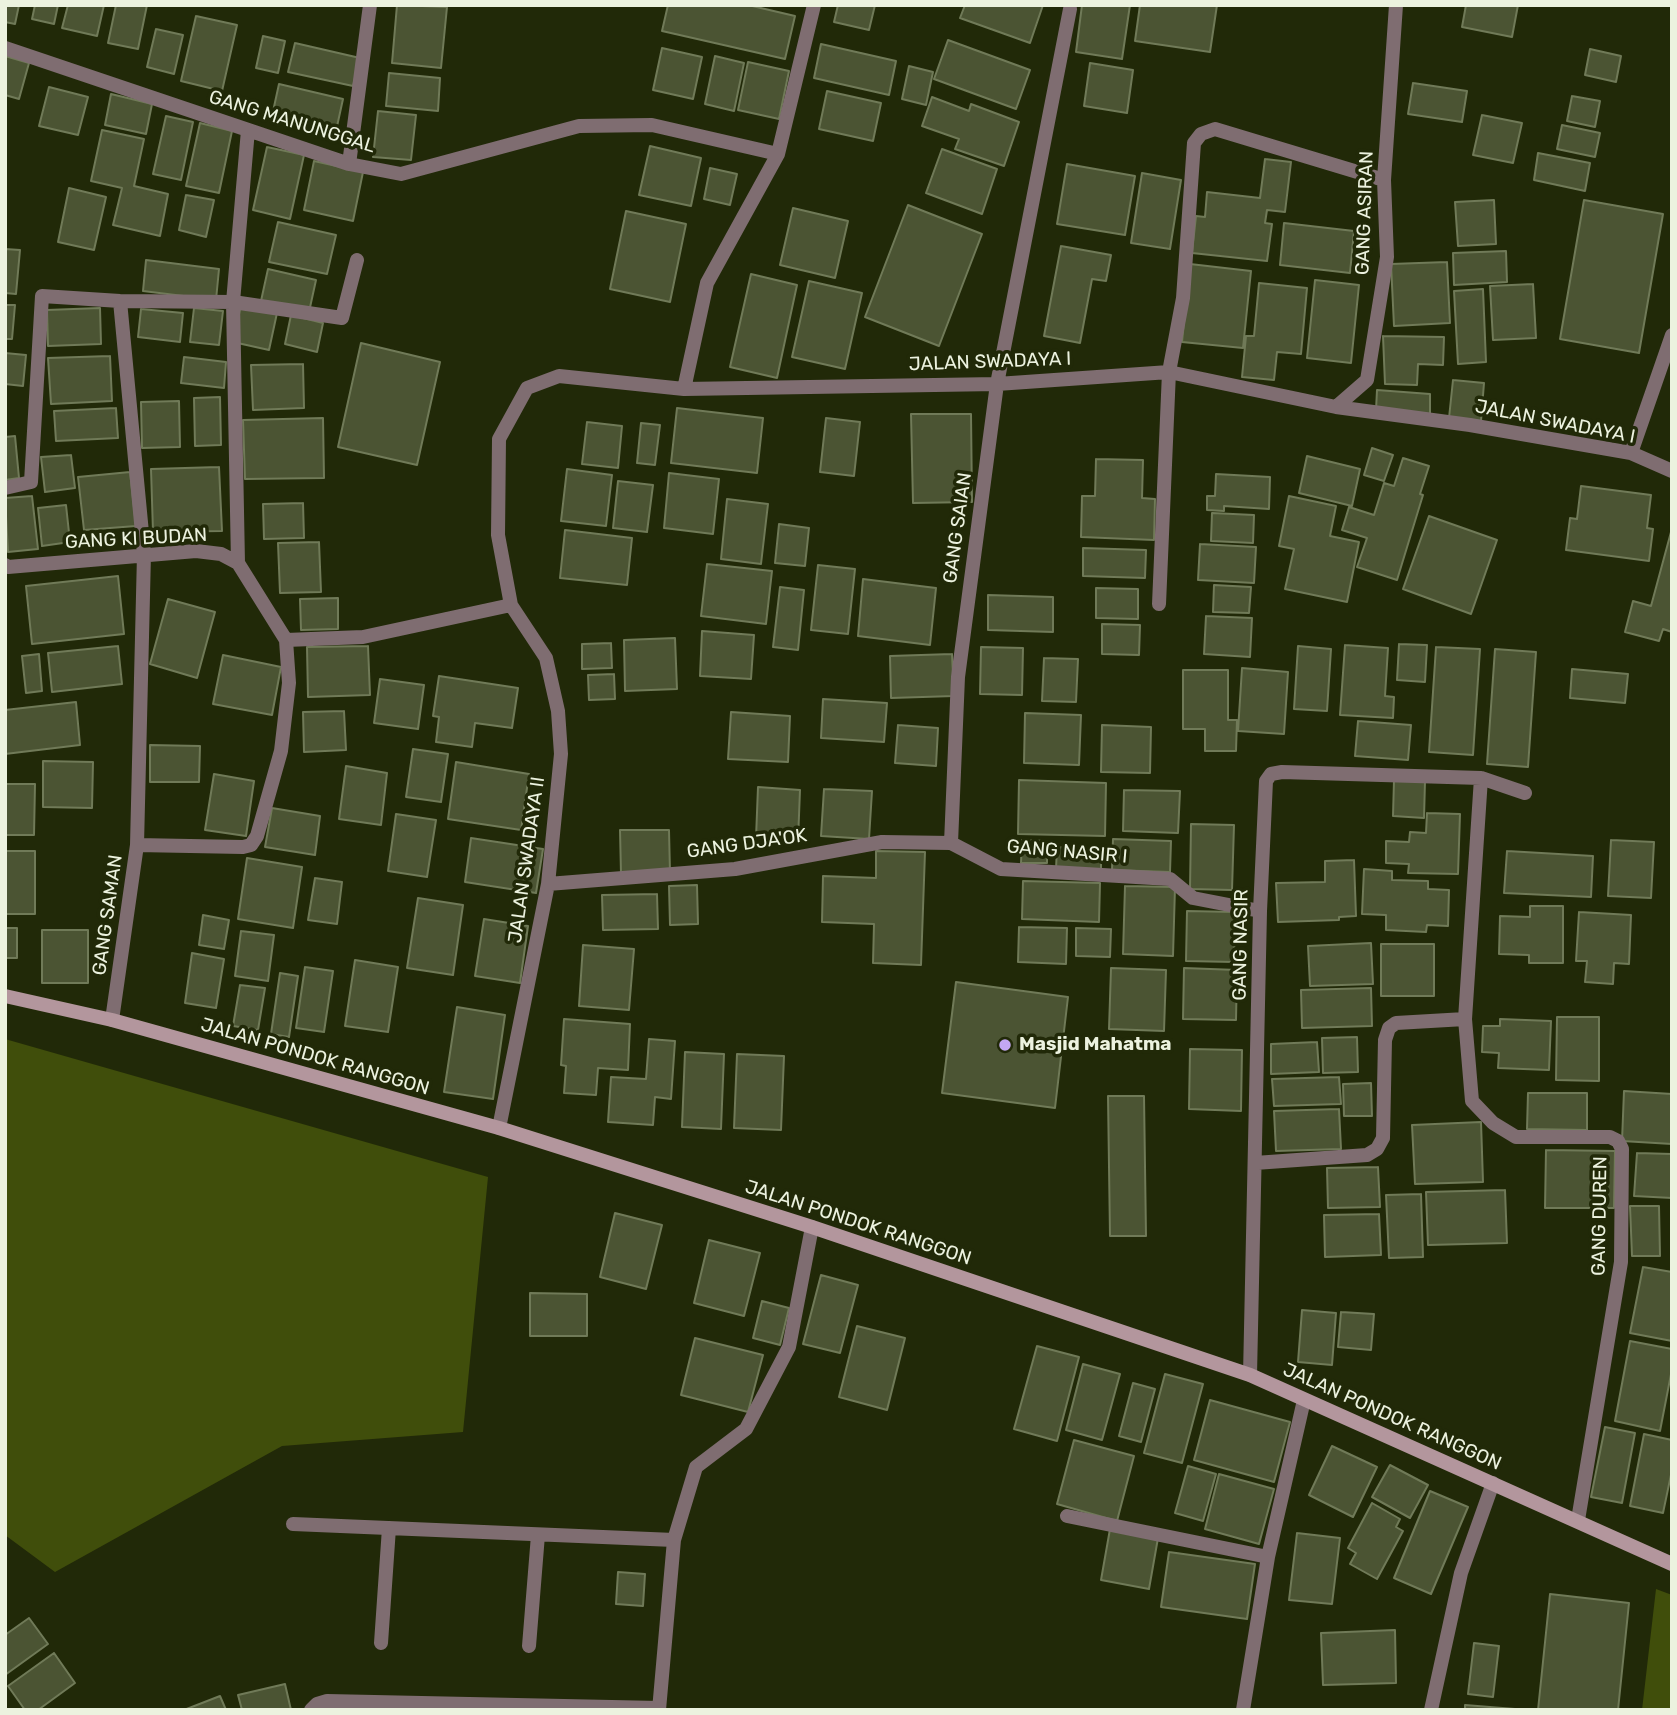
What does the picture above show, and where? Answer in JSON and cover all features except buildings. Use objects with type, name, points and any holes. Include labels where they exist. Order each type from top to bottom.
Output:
[{"type":"street","points":[[349,164],[370,5]]},
{"type":"street","points":[[684,389],[707,283],[778,154],[814,5]]},
{"type":"street","name":"GANG ASIRAN","points":[[1336,407],[1367,380],[1387,257],[1384,180],[1396,5]]},
{"type":"street","name":"GANG SAIAN","points":[[951,843],[958,677],[997,384],[1070,9]]},
{"type":"street","name":"GANG MANUNGGAL","points":[[5,48],[349,164],[401,174],[579,126],[652,125],[778,154]]},
{"type":"street","points":[[1159,604],[1169,372],[1183,298],[1194,143],[1201,134],[1215,129],[1384,180]]},
{"type":"street","points":[[248,130],[233,302],[238,563],[286,640],[363,637],[511,605]]},
{"type":"street","points":[[5,488],[31,482],[42,296],[120,301],[233,302],[342,318],[357,260]]},
{"type":"street","points":[[120,301],[144,554],[137,845]]},
{"type":"street","points":[[1632,453],[1672,335]]},
{"type":"street","name":"JALAN SWADAYA I","points":[[511,605],[498,535],[499,439],[527,388],[559,376],[684,389],[997,384],[1169,372],[1336,407],[1470,425],[1632,453],[1672,471]]},
{"type":"street","name":"GANG KI BUDAN","points":[[7,566],[195,551],[221,554],[238,563]]},
{"type":"street","name":"JALAN SWADAYA II","points":[[499,1128],[548,884],[561,754],[558,711],[546,659],[511,605]]},
{"type":"street","name":"GANG SAMAN","points":[[112,1020],[137,845],[243,847],[251,845],[257,836],[281,751],[289,683],[286,640]]},
{"type":"street","name":"GANG NASIR","points":[[1250,1375],[1260,911],[1266,781],[1271,774],[1282,772],[1481,778],[1525,793]]},
{"type":"street","name":"GANG DUREN","points":[[1481,778],[1465,1019],[1472,1101],[1493,1123],[1516,1138],[1610,1137],[1618,1141],[1622,1149],[1621,1262],[1578,1520]]},
{"type":"street","name":"GANG DJA'OK","points":[[548,884],[735,869],[882,842],[951,843]]},
{"type":"street","name":"GANG NASIR I","points":[[951,843],[1002,869],[1170,879],[1193,898],[1260,911]]},
{"type":"street","name":"JALAN PONDOK RANGGON","points":[[5,996],[112,1020],[499,1128],[812,1227],[1250,1375],[1672,1563]]},
{"type":"street","points":[[1255,1163],[1367,1154],[1377,1149],[1382,1138],[1385,1040],[1389,1028],[1396,1023],[1465,1019]]},
{"type":"street","points":[[311,1710],[327,1700],[659,1709],[674,1540],[696,1467],[746,1429],[789,1347],[812,1227]]},
{"type":"street","points":[[1243,1710],[1268,1557],[1304,1400]]},
{"type":"street","points":[[1431,1710],[1461,1573],[1493,1483]]},
{"type":"street","points":[[1067,1516],[1268,1557]]},
{"type":"street","points":[[293,1524],[674,1540]]},
{"type":"street","points":[[381,1643],[389,1528]]},
{"type":"street","points":[[529,1646],[538,1535]]},
{"type":"green space","points":[[5,1039],[488,1177],[463,1432],[282,1446],[55,1572],[5,1535]]},
{"type":"green space","points":[[1656,1589],[1672,1595],[1672,1710],[1642,1710]]},
{"type":"place","name":"Masjid Mahatma","points":[[1005,1045]]}]
